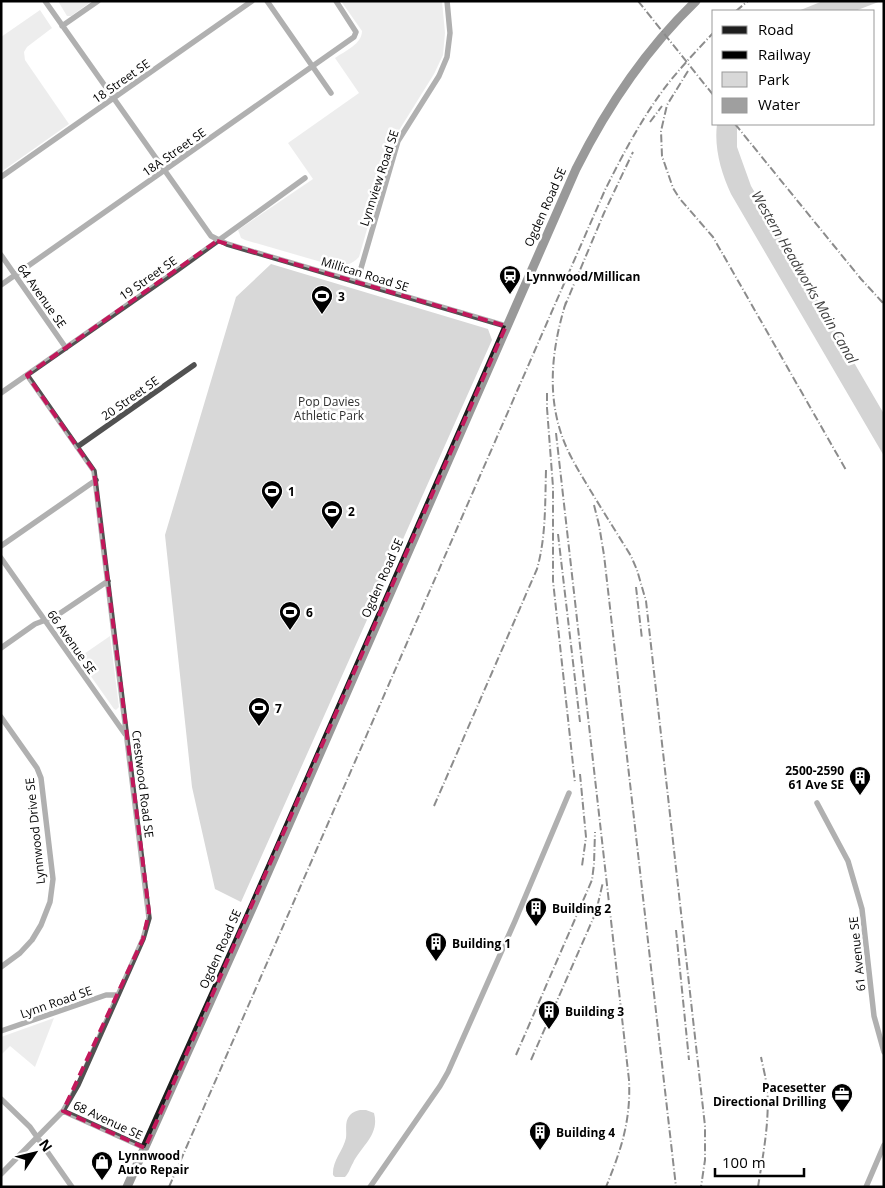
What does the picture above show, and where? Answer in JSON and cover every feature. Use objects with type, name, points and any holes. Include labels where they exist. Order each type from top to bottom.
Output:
[{"type":"street","points":[[45,1],[205,230],[217,241]]},
{"type":"street","points":[[62,26],[98,1]]},
{"type":"street","name":"18 Street SE","points":[[1,177],[252,1]]},
{"type":"street","points":[[267,1],[331,93]]},
{"type":"street","name":"18A Street SE","points":[[1,285],[357,34],[336,1]]},
{"type":"street","name":"Lynnview Road SE","points":[[357,282],[398,141],[439,76],[447,58],[450,33],[448,1]]},
{"type":"street","name":"Ogden Road SE","points":[[127,1187],[576,169],[613,101],[644,59],[696,1]]},
{"type":"street","name":"19 Street SE","points":[[1,393],[305,178]]},
{"type":"street","name":"Millican Road SE","points":[[217,241],[506,326]]},
{"type":"street","name":"64 Avenue SE","points":[[1,255],[66,348]]},
{"type":"street","name":"20 Street SE","points":[[78,447],[194,365]]},
{"type":"street","name":"Crestwood Road SE","points":[[1,1174],[62,1111],[78,1085],[143,939],[150,918],[94,471],[27,375]]},
{"type":"street","points":[[1,546],[96,480]]},
{"type":"street","name":"66 Avenue SE","points":[[1,558],[127,736]]},
{"type":"street","points":[[1,648],[35,624],[56,616],[108,581]]},
{"type":"street","name":"Lynnwood Drive SE","points":[[1,717],[37,768],[41,778],[53,879],[48,910],[37,933],[20,953],[1,967]]},
{"type":"street","points":[[370,1187],[448,1072],[512,929],[569,793]]},
{"type":"street","name":"61 Avenue SE","points":[[817,802],[848,861],[862,909],[874,1016],[884,1052]]},
{"type":"street","name":"Lynn Road SE","points":[[1,1031],[106,995],[117,995]]},
{"type":"street","points":[[1,1099],[25,1121],[72,1187]]},
{"type":"street","name":"68 Avenue SE","points":[[62,1111],[145,1148]]},
{"type":"street","points":[[866,1187],[884,1145]]},
{"type":"highlighted area","points":[[217,241],[506,326],[145,1148],[63,1111],[143,939],[149,912],[94,471],[27,375]]},
{"type":"green space","points":[[58,1],[92,1],[71,16],[67,16]]},
{"type":"green space","points":[[341,1],[442,1],[445,33],[443,55],[434,74],[393,140],[359,257],[348,264],[335,266],[245,240],[241,238],[238,230],[313,179],[288,143],[359,93],[335,58],[359,40],[362,31]]},
{"type":"green space","points":[[40,10],[52,28],[27,47],[24,52],[25,60],[69,124],[1,172],[1,37]]},
{"type":"green space","name":"Pop Davies Athletic Park","points":[[271,264],[488,329],[492,340],[241,902],[215,889],[192,787],[165,535],[236,297]]},
{"type":"green space","points":[[110,636],[119,707],[116,710],[78,658]]},
{"type":"green space","points":[[54,1018],[35,1067],[10,1046],[1,1055],[1,1037]]},
{"type":"water","points":[[823,1],[881,1],[858,10],[800,10]]},
{"type":"water","points":[[717,125],[737,125],[737,147],[751,186],[884,414],[884,456],[731,194],[719,160]]},
{"type":"water","points":[[360,1110],[374,1113],[375,1121],[372,1134],[345,1177],[335,1177],[333,1170],[346,1138],[347,1120],[351,1114]]},
{"type":"railway","points":[[638,1],[712,94]]},
{"type":"railway","points":[[737,10],[748,1]]},
{"type":"railway","points":[[169,1187],[605,190],[652,107],[670,81],[712,34]]},
{"type":"railway","points":[[688,71],[667,105],[661,131],[662,156],[673,188],[680,199],[713,237],[846,470]]},
{"type":"railway","points":[[650,122],[662,106]]},
{"type":"railway","points":[[736,125],[861,279],[884,304]]},
{"type":"railway","points":[[564,308],[604,213],[633,152]]},
{"type":"railway","points":[[566,302],[561,318],[553,366],[554,398],[560,430],[576,467],[631,556],[646,601],[705,1126],[705,1160],[701,1187]]},
{"type":"railway","points":[[547,393],[553,487],[553,581],[575,783]]},
{"type":"railway","points":[[556,433],[629,1080],[627,1122],[606,1187]]},
{"type":"railway","points":[[434,806],[537,569],[544,533],[546,470]]},
{"type":"railway","points":[[594,505],[604,555],[676,1187]]},
{"type":"railway","points":[[558,534],[580,722]]},
{"type":"railway","points":[[636,587],[642,639]]},
{"type":"railway","points":[[580,774],[586,837],[582,866]]},
{"type":"railway","points":[[516,1055],[592,880],[595,832]]},
{"type":"railway","points":[[531,1060],[596,912],[603,882]]},
{"type":"railway","points":[[676,930],[689,1060]]},
{"type":"railway","points":[[758,1187],[768,1112],[767,1088],[761,1057]]},
{"type":"place","name":"Lynnwood/Millican","points":[[510,295]]},
{"type":"place","name":"3","points":[[322,315]]},
{"type":"place","name":"1","points":[[272,510]]},
{"type":"place","name":"2","points":[[332,530]]},
{"type":"place","name":"6","points":[[290,631]]},
{"type":"place","name":"7","points":[[259,727]]},
{"type":"place","name":"2500-2590 61 Ave SE","points":[[860,796]]},
{"type":"place","name":"Building 2","points":[[536,927]]},
{"type":"place","name":"Building 1","points":[[436,962]]},
{"type":"place","name":"Building 3","points":[[549,1030]]},
{"type":"place","name":"Pacesetter Directional Drilling","points":[[842,1113]]},
{"type":"place","name":"Building 4","points":[[540,1151]]},
{"type":"place","name":"Lynnwood Auto Repair","points":[[102,1181]]},
{"type":"water label","name":"Western Headworks Main Canal","points":[[805,277]]}]
